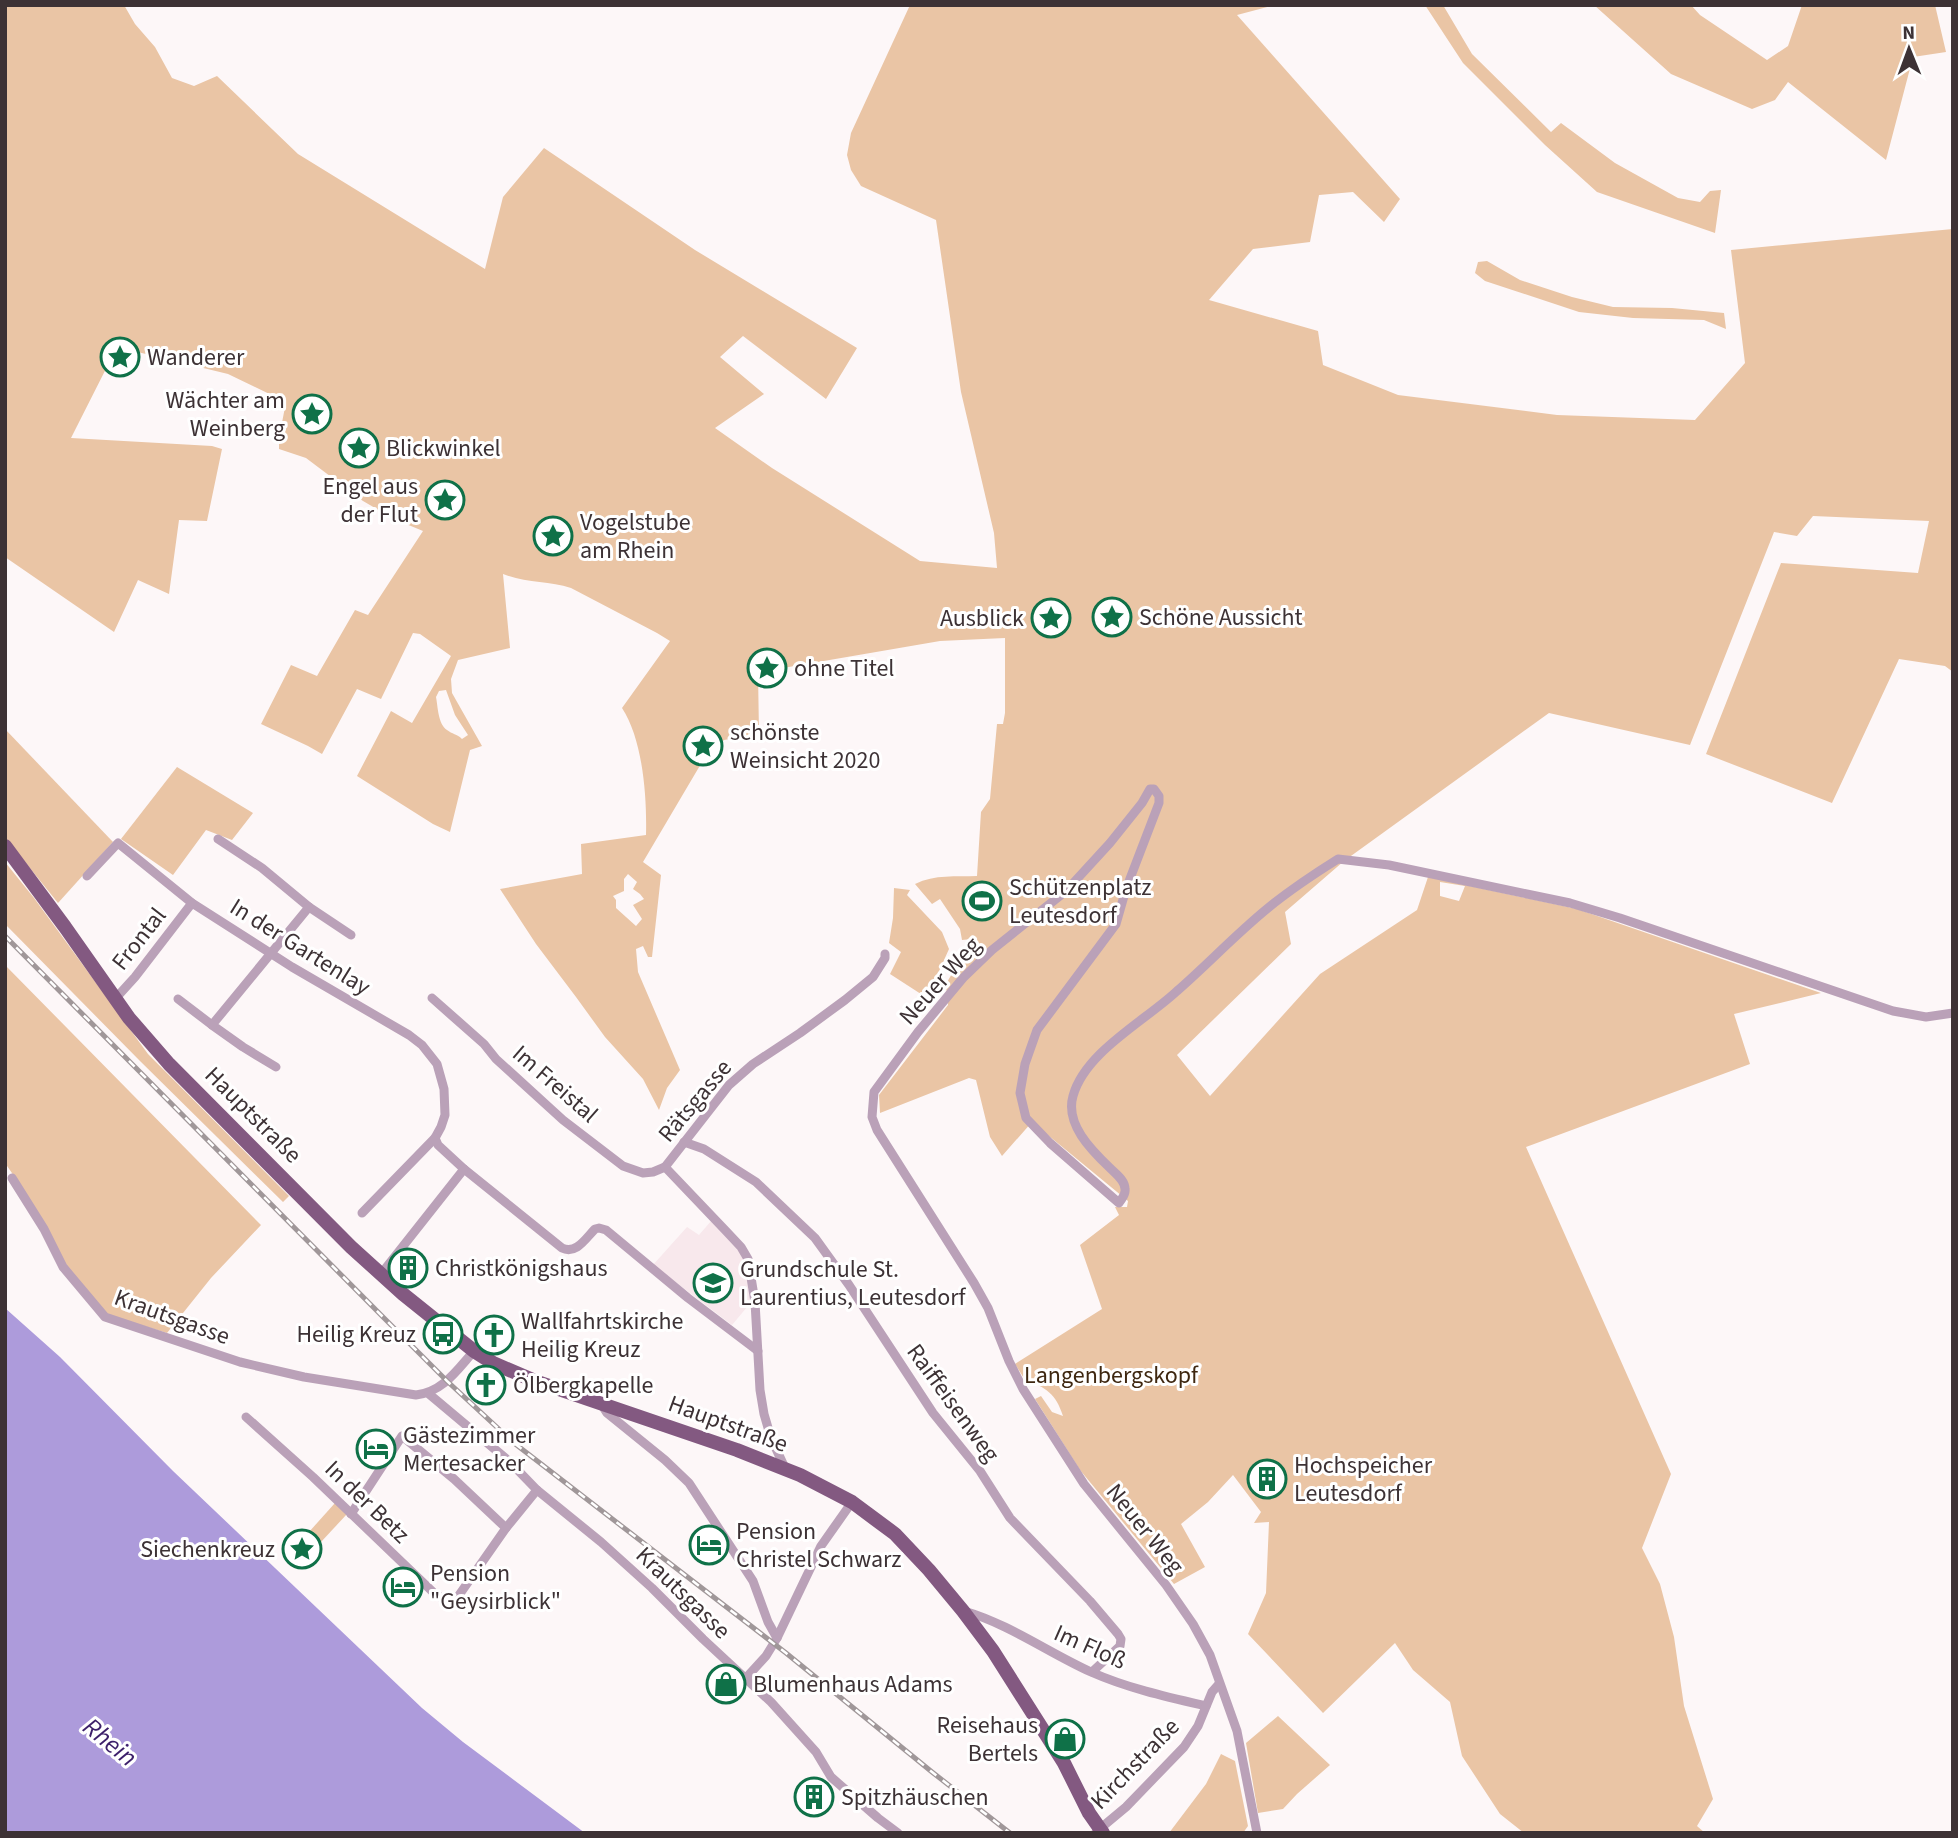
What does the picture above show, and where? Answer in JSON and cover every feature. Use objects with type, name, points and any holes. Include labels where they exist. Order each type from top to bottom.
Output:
[{"type":"main road","name":"Hauptstraße","points":[[5,846],[115,999],[169,1064],[351,1247],[474,1351],[514,1373],[785,1468],[852,1502],[886,1527],[912,1551],[963,1611],[998,1659],[1064,1763],[1099,1831]]},
{"type":"street","name":"Neuer Weg","points":[[1256,1833],[1237,1731],[1210,1656],[1193,1624],[1166,1585],[1084,1483],[1023,1389],[1009,1362],[988,1308],[880,1136],[873,1116],[874,1092],[963,978],[992,950],[1066,891],[1118,834],[1150,789],[1154,789],[1159,803],[1126,889],[1116,924],[1037,1030],[1025,1064],[1020,1093],[1026,1118],[1050,1143],[1119,1203],[1126,1187],[1122,1179],[1097,1155],[1076,1126],[1071,1106],[1081,1076],[1109,1047],[1176,993],[1269,907],[1338,859],[1389,865],[1570,903],[1893,1011],[1926,1017],[1953,1013]]},
{"type":"street","points":[[218,839],[351,935]]},
{"type":"street","name":"In der Gartenlay","points":[[87,876],[117,843],[192,903],[271,954],[409,1035],[428,1051],[437,1064],[445,1103],[441,1127],[435,1138]]},
{"type":"street","name":"Frontal","points":[[115,999],[192,903]]},
{"type":"street","points":[[212,1025],[309,907]]},
{"type":"street","name":"Rätsgasse","points":[[785,1468],[771,1438],[764,1413],[755,1302],[748,1259],[734,1239],[665,1167],[729,1085],[753,1064],[800,1033],[873,978],[885,954]]},
{"type":"street","name":"Im Freistal","points":[[432,998],[485,1044],[496,1059],[564,1120],[623,1167],[643,1173],[665,1167]]},
{"type":"street","points":[[178,999],[243,1047],[276,1067]]},
{"type":"street","points":[[362,1213],[435,1138],[438,1145],[464,1169],[562,1248],[573,1250],[595,1229],[599,1228],[611,1234],[688,1298],[758,1351]]},
{"type":"street","name":"Raiffeisenweg","points":[[684,1142],[704,1149],[756,1182],[815,1238],[933,1413],[980,1471],[1010,1518],[1118,1634],[1121,1639],[1120,1646],[1092,1672]]},
{"type":"street","points":[[381,1274],[464,1169]]},
{"type":"street","name":"Krautsgasse","points":[[12,1178],[44,1229],[63,1267],[105,1317],[240,1362],[363,1388],[416,1395],[429,1394],[510,1462],[537,1490],[611,1551],[771,1702],[816,1752],[831,1777],[898,1833]]},
{"type":"street","points":[[429,1394],[443,1385],[474,1351]]},
{"type":"street","points":[[602,1405],[607,1413],[689,1483],[753,1581],[776,1638]]},
{"type":"street","name":"In der Betz","points":[[246,1417],[435,1594],[444,1599],[457,1598],[506,1528],[537,1490]]},
{"type":"street","points":[[351,1514],[402,1436],[454,1479],[506,1528]]},
{"type":"street","points":[[745,1679],[766,1656],[821,1546],[852,1502]]},
{"type":"street","name":"Im Floß","points":[[963,1611],[991,1621],[1092,1672],[1206,1706]]},
{"type":"street","name":"Kirchstraße","points":[[1099,1831],[1184,1746],[1198,1726],[1212,1692],[1219,1684]]},
{"type":"shaded area","name":"Grundschule St. Laurentius, Leutesdorf","points":[[712,1220],[745,1260],[752,1301],[732,1325],[653,1265],[687,1227],[699,1235]]},
{"type":"green space","name":"Langenbergskopf","points":[[5,5],[124,5],[135,24],[155,47],[172,78],[194,86],[217,76],[298,154],[485,269],[503,197],[544,148],[695,250],[857,348],[826,399],[743,336],[720,357],[764,394],[715,428],[772,468],[920,561],[997,568],[994,533],[961,392],[936,220],[861,186],[851,170],[847,155],[851,133],[910,5],[1275,5],[1237,15],[1400,199],[1384,222],[1353,192],[1319,195],[1310,242],[1253,249],[1209,300],[1318,331],[1323,365],[1398,395],[1557,415],[1695,420],[1745,363],[1731,250],[1953,229],[1953,672],[1945,666],[1899,659],[1832,803],[1706,754],[1781,563],[1918,573],[1929,521],[1813,516],[1797,536],[1774,532],[1690,745],[1549,713],[1344,861],[1285,912],[1291,944],[1177,1055],[1210,1096],[1320,974],[1417,910],[1428,877],[1577,909],[1821,993],[1734,1014],[1750,1064],[1526,1147],[1671,1474],[1642,1548],[1660,1584],[1674,1637],[1684,1706],[1713,1799],[1697,1826],[1705,1833],[1524,1833],[1500,1814],[1462,1756],[1450,1702],[1413,1670],[1395,1643],[1323,1713],[1248,1634],[1266,1593],[1269,1522],[1254,1523],[1261,1512],[1233,1475],[1208,1502],[1181,1524],[1205,1567],[1174,1584],[1080,1470],[1035,1399],[1041,1396],[1052,1412],[1063,1416],[1053,1397],[1039,1385],[1025,1380],[1015,1364],[1102,1309],[1080,1245],[1119,1215],[1115,1207],[1127,1207],[1128,1201],[1032,1122],[1002,1156],[990,1137],[976,1080],[969,1078],[880,1113],[879,1095],[948,1005],[946,984],[972,939],[962,940],[960,929],[940,899],[932,904],[915,884],[938,877],[977,876],[981,812],[990,799],[997,724],[1003,724],[1005,713],[1005,638],[940,641],[783,668],[766,666],[758,672],[759,734],[724,740],[705,757],[643,862],[661,875],[652,957],[648,957],[643,946],[636,949],[638,972],[680,1070],[667,1088],[659,1110],[643,1079],[605,1037],[536,944],[500,889],[582,874],[581,844],[646,835],[646,804],[639,752],[622,708],[670,641],[571,588],[503,574],[510,648],[458,660],[451,679],[452,693],[482,746],[470,750],[450,832],[433,824],[357,776],[391,711],[412,723],[451,656],[420,634],[413,633],[381,699],[357,689],[322,754],[261,724],[291,665],[317,676],[355,610],[368,615],[423,531],[394,519],[363,501],[306,458],[279,449],[286,402],[228,374],[117,347],[71,438],[212,446],[222,449],[207,521],[179,520],[169,594],[138,580],[114,632],[5,557]],"holes":[[[446,690],[455,715],[468,735],[462,739],[447,730],[440,720],[436,697],[439,691]],[[628,874],[637,882],[633,889],[644,899],[633,905],[642,919],[636,926],[616,908],[613,896],[624,891],[624,879]],[[1440,882],[1465,886],[1459,901],[1440,896]]]},
{"type":"green space","points":[[1425,5],[1443,5],[1472,54],[1551,132],[1561,123],[1615,163],[1678,198],[1700,202],[1710,191],[1721,190],[1715,233],[1597,192],[1545,145],[1463,63]]},
{"type":"green space","points":[[1594,5],[1691,5],[1700,15],[1767,60],[1788,46],[1802,5],[1935,5],[1946,52],[1913,57],[1886,160],[1788,82],[1775,100],[1752,109],[1671,74]]},
{"type":"green space","points":[[1487,261],[1520,280],[1613,307],[1672,308],[1724,313],[1726,329],[1704,320],[1633,318],[1579,312],[1485,281],[1475,273],[1478,262]]},
{"type":"green space","points":[[5,729],[113,842],[58,903],[5,837]]},
{"type":"green space","points":[[177,767],[253,813],[232,840],[206,830],[173,875],[121,839]]},
{"type":"green space","points":[[5,862],[148,1054],[289,1196],[283,1202],[5,924]]},
{"type":"green space","points":[[894,888],[910,890],[907,895],[942,932],[949,949],[931,989],[924,996],[890,974],[901,952],[889,943]]},
{"type":"green space","points":[[5,965],[261,1225],[211,1278],[167,1333],[105,1314],[68,1268],[5,1163]]},
{"type":"green space","points":[[335,1503],[347,1514],[321,1542],[309,1532]]},
{"type":"green space","points":[[1278,1716],[1330,1765],[1283,1809],[1258,1813],[1246,1743]]},
{"type":"green space","points":[[1221,1754],[1235,1761],[1248,1826],[1243,1833],[1169,1833],[1206,1784]]},
{"type":"water","name":"Rhein","points":[[5,1308],[60,1357],[173,1471],[422,1708],[585,1833],[5,1833]]},
{"type":"railway","points":[[5,936],[447,1381],[514,1443],[786,1653],[1010,1833]]},
{"type":"place","name":"Wanderer","points":[[120,357]]},
{"type":"place","name":"Wächter am Weinberg","points":[[312,414]]},
{"type":"place","name":"Blickwinkel","points":[[359,448]]},
{"type":"place","name":"Engel aus der Flut","points":[[445,500]]},
{"type":"place","name":"Vogelstube am Rhein","points":[[553,536]]},
{"type":"place","name":"Schöne Aussicht","points":[[1112,617]]},
{"type":"place","name":"Ausblick","points":[[1051,618]]},
{"type":"place","name":"ohne Titel","points":[[767,668]]},
{"type":"place","name":"schönste Weinsicht 2020","points":[[703,746]]},
{"type":"place","name":"Schützenplatz Leutesdorf","points":[[982,901]]},
{"type":"place","name":"Christkönigshaus","points":[[408,1268]]},
{"type":"place","name":"Grundschule St. Laurentius, Leutesdorf","points":[[713,1283]]},
{"type":"place","name":"Heilig Kreuz","points":[[443,1334]]},
{"type":"place","name":"Wallfahrtskirche Heilig Kreuz","points":[[494,1335]]},
{"type":"place","name":"Ölbergkapelle","points":[[486,1385]]},
{"type":"place","name":"Gästezimmer Mertesacker","points":[[376,1449]]},
{"type":"place","name":"Hochspeicher Leutesdorf","points":[[1267,1479]]},
{"type":"place","name":"Pension Christel Schwarz","points":[[709,1545]]},
{"type":"place","name":"Siechenkreuz","points":[[302,1549]]},
{"type":"place","name":"Pension \"Geysirblick\"","points":[[403,1587]]},
{"type":"place","name":"Blumenhaus Adams","points":[[726,1684]]},
{"type":"place","name":"Reisehaus Bertels","points":[[1065,1739]]},
{"type":"place","name":"Spitzhäuschen","points":[[814,1797]]}]
